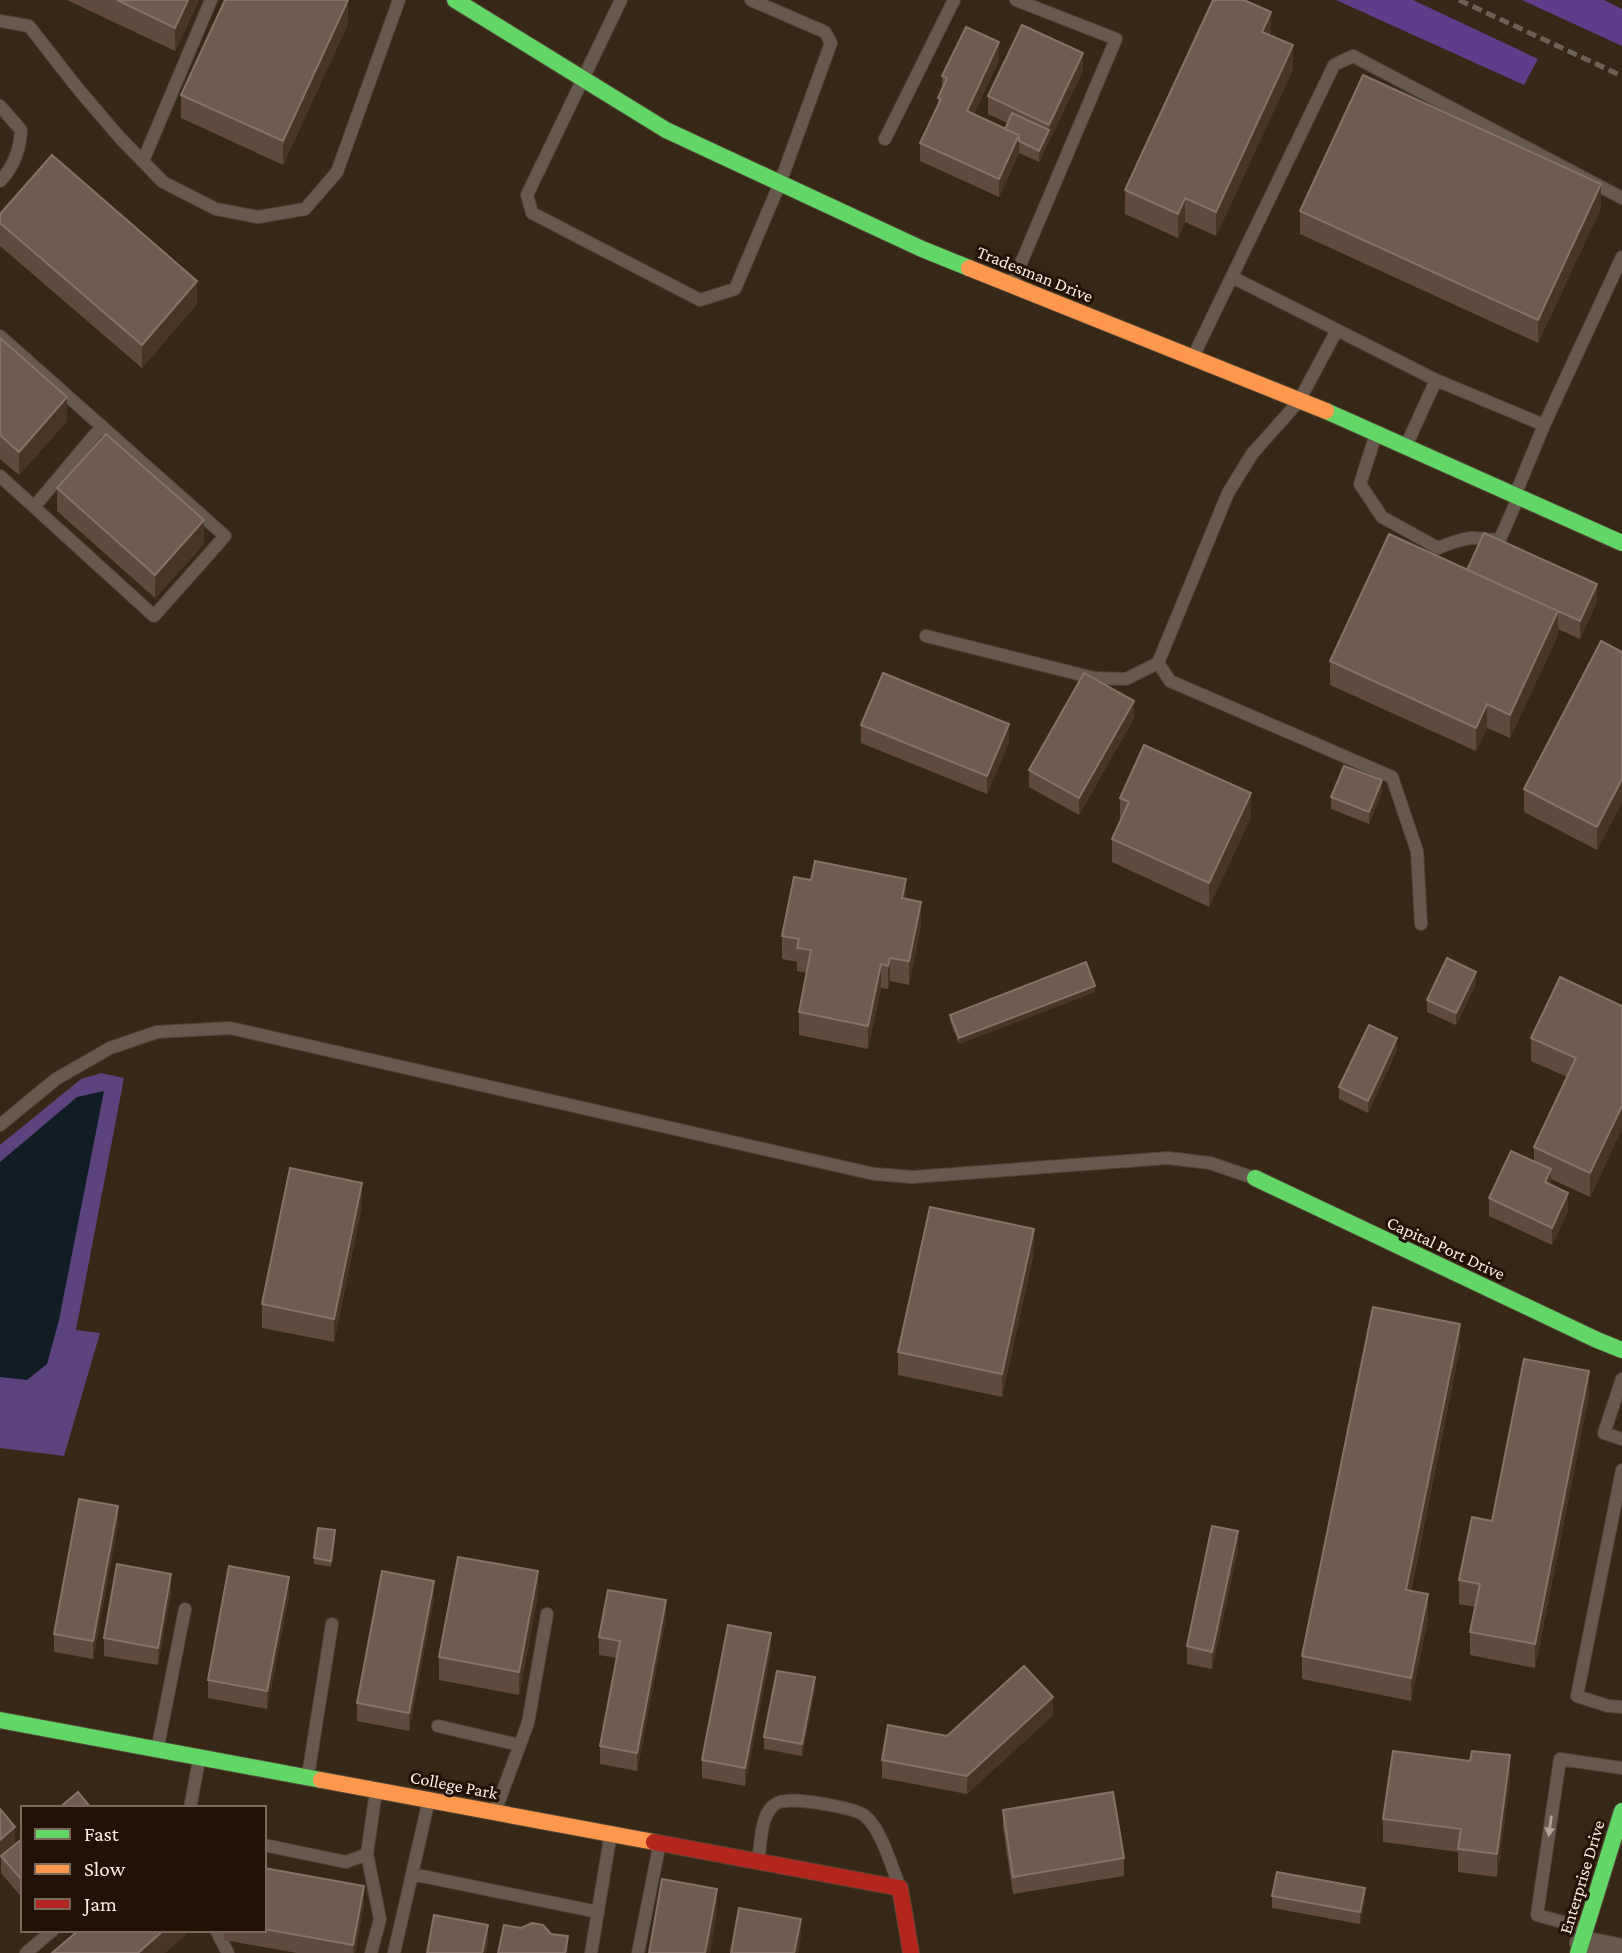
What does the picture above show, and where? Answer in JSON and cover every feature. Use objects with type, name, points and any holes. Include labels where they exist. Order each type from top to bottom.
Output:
[{"type":"street","name":"Tradesman Drive","points":[[455,0],[666,130],[922,249],[1299,401],[1622,543]]},
{"type":"street","name":"Capital Port Drive","points":[[1255,1178],[1622,1350]]},
{"type":"street","name":"College Park","points":[[0,1720],[900,1888]]},
{"type":"street","name":"Enterprise Drive","points":[[1582,1942],[1622,1811]]},
{"type":"street","points":[[900,1888],[911,1953]]},
{"type":"street","points":[[1582,1942],[1622,1951]]},
{"type":"lane","points":[[143,161],[211,0]]},
{"type":"lane","points":[[0,21],[29,26],[79,90],[163,182],[216,209],[258,216],[304,209],[337,172],[400,0]]},
{"type":"lane","points":[[621,0],[527,195],[532,213],[700,300],[735,289],[780,183],[831,43],[825,32],[751,0]]},
{"type":"lane","points":[[885,139],[954,0]]},
{"type":"lane","points":[[1012,285],[1115,39],[1016,0]]},
{"type":"lane","points":[[1193,358],[1334,65],[1353,55],[1622,198]]},
{"type":"lane","points":[[0,106],[21,130],[15,158],[8,173],[0,181]]},
{"type":"lane","points":[[1376,434],[1360,484],[1382,517],[1438,548],[1469,538],[1480,537],[1495,541],[1500,539],[1544,425],[1622,257]]},
{"type":"lane","points":[[1232,277],[1436,380],[1544,425]]},
{"type":"lane","points":[[926,636],[1094,678],[1126,680],[1158,663],[1228,493],[1252,454],[1299,401],[1337,330]]},
{"type":"lane","points":[[0,336],[225,536],[154,616],[0,476]]},
{"type":"lane","points":[[1406,446],[1436,380]]},
{"type":"lane","points":[[34,507],[102,426]]},
{"type":"lane","points":[[1158,663],[1170,681],[1392,777],[1417,851],[1421,923]]},
{"type":"lane","points":[[0,1125],[56,1079],[110,1048],[157,1032],[230,1028],[874,1174],[914,1177],[1168,1157],[1210,1163],[1255,1178]]},
{"type":"lane","points":[[1622,1379],[1604,1433],[1622,1439]]},
{"type":"lane","points":[[1622,1469],[1577,1696],[1608,1706],[1622,1707]]},
{"type":"lane","points":[[158,1750],[185,1609]]},
{"type":"lane","points":[[495,1812],[528,1723],[547,1614]]},
{"type":"lane","points":[[308,1778],[332,1624]]},
{"type":"lane","points":[[438,1726],[519,1745]]},
{"type":"lane","points":[[190,1806],[200,1758]]},
{"type":"lane","points":[[1582,1942],[1537,1915],[1560,1759],[1622,1768]]},
{"type":"lane","points":[[372,1953],[380,1919],[367,1854],[376,1790]]},
{"type":"lane","points":[[394,1953],[429,1800]]},
{"type":"lane","points":[[758,1861],[765,1820],[777,1803],[805,1801],[849,1809],[866,1817],[877,1833],[900,1888]]},
{"type":"lane","points":[[592,1953],[610,1834]]},
{"type":"lane","points":[[638,1953],[660,1843]]},
{"type":"lane","points":[[266,1845],[346,1862],[367,1854]]},
{"type":"lane","points":[[412,1874],[598,1912]]},
{"type":"lane","points":[[26,1953],[51,1932]]},
{"type":"lane","points":[[217,1932],[228,1953]]},
{"type":"shaded area","points":[[1336,0],[1413,0],[1538,59],[1524,85]]},
{"type":"shaded area","points":[[1522,0],[1604,0],[1622,9],[1622,46]]},
{"type":"shaded area","points":[[101,1073],[124,1078],[76,1330],[100,1333],[64,1456],[0,1448],[0,1145],[81,1079]]},
{"type":"shaded area","points":[[104,1091],[59,1320],[47,1364],[27,1380],[0,1377],[0,1162],[77,1097]]},
{"type":"building","points":[[117,0],[188,0],[175,28]]},
{"type":"building","points":[[225,0],[348,0],[283,141],[181,95]]},
{"type":"building","points":[[1213,0],[1244,0],[1271,12],[1262,32],[1293,45],[1216,212],[1185,198],[1178,214],[1125,190]]},
{"type":"building","points":[[1022,25],[1083,53],[1049,125],[988,96]]},
{"type":"building","points":[[966,27],[999,42],[967,111],[1019,135],[999,179],[920,143],[941,99],[938,98],[947,78],[942,76]]},
{"type":"building","points":[[1363,75],[1601,184],[1538,320],[1300,211]]},
{"type":"building","points":[[1012,113],[1049,130],[1039,151],[1019,141],[1019,135],[1005,129]]},
{"type":"building","points":[[52,155],[197,281],[142,345],[0,223],[0,214]]},
{"type":"building","points":[[0,338],[67,397],[19,452],[0,435]]},
{"type":"building","points":[[106,434],[204,520],[155,575],[57,488]]},
{"type":"building","points":[[1484,533],[1597,584],[1580,621],[1467,570]]},
{"type":"building","points":[[1389,534],[1558,611],[1510,715],[1487,704],[1476,728],[1330,661]]},
{"type":"building","points":[[1601,641],[1622,652],[1622,779],[1597,827],[1524,789]]},
{"type":"building","points":[[883,673],[1009,724],[987,776],[861,725]]},
{"type":"building","points":[[1084,673],[1134,701],[1079,798],[1029,770]]},
{"type":"building","points":[[1144,745],[1251,793],[1209,883],[1112,839],[1129,802],[1120,798]]},
{"type":"building","points":[[1344,766],[1382,780],[1369,812],[1331,797]]},
{"type":"building","points":[[815,861],[906,879],[902,898],[921,902],[909,961],[890,958],[888,966],[881,964],[868,1026],[799,1012],[811,950],[797,948],[799,939],[782,936],[794,877],[811,880]]},
{"type":"building","points":[[1447,958],[1476,972],[1456,1013],[1427,1000]]},
{"type":"building","points":[[1086,962],[1095,986],[959,1038],[950,1015]]},
{"type":"building","points":[[1560,977],[1622,1006],[1622,1106],[1590,1173],[1534,1147],[1576,1058],[1531,1038]]},
{"type":"building","points":[[1369,1025],[1397,1038],[1368,1101],[1339,1087]]},
{"type":"building","points":[[1511,1151],[1551,1169],[1545,1182],[1568,1193],[1552,1228],[1489,1198]]},
{"type":"building","points":[[290,1168],[362,1183],[334,1319],[262,1304]]},
{"type":"building","points":[[930,1207],[1034,1229],[1002,1374],[898,1352]]},
{"type":"building","points":[[1373,1307],[1460,1324],[1406,1590],[1428,1594],[1411,1678],[1302,1656]]},
{"type":"building","points":[[1524,1359],[1589,1371],[1535,1644],[1470,1632],[1480,1584],[1459,1580],[1472,1517],[1492,1521]]},
{"type":"building","points":[[79,1499],[118,1506],[93,1641],[54,1634]]},
{"type":"building","points":[[1212,1526],[1238,1531],[1212,1652],[1187,1646]]},
{"type":"building","points":[[318,1528],[335,1530],[331,1561],[314,1558]]},
{"type":"building","points":[[458,1557],[538,1571],[519,1672],[439,1657]]},
{"type":"building","points":[[117,1564],[171,1574],[158,1648],[104,1638]]},
{"type":"building","points":[[229,1566],[289,1577],[267,1691],[208,1680]]},
{"type":"building","points":[[382,1571],[434,1581],[409,1713],[357,1703]]},
{"type":"building","points":[[608,1590],[666,1600],[637,1753],[600,1746],[620,1641],[599,1637]]},
{"type":"building","points":[[728,1625],[771,1633],[745,1768],[702,1760]]},
{"type":"building","points":[[1024,1666],[1053,1697],[967,1776],[882,1760],[888,1725],[947,1736]]},
{"type":"building","points":[[777,1671],[815,1677],[802,1744],[764,1737]]},
{"type":"building","points":[[1393,1751],[1470,1761],[1472,1751],[1510,1755],[1497,1854],[1458,1849],[1461,1829],[1383,1819]]},
{"type":"building","points":[[78,1792],[89,1806],[61,1806]]},
{"type":"building","points":[[1113,1792],[1124,1858],[1013,1877],[1003,1810]]},
{"type":"building","points":[[0,1809],[15,1827],[0,1840]]},
{"type":"building","points":[[21,1840],[21,1879],[1,1856]]},
{"type":"building","points":[[266,1868],[364,1886],[353,1945],[266,1929]]},
{"type":"building","points":[[1277,1872],[1365,1888],[1360,1912],[1272,1896]]},
{"type":"building","points":[[662,1879],[717,1889],[705,1953],[649,1953]]},
{"type":"building","points":[[739,1908],[801,1919],[794,1953],[731,1953]]},
{"type":"building","points":[[434,1915],[488,1925],[482,1953],[427,1953]]},
{"type":"building","points":[[532,1923],[543,1925],[551,1934],[568,1936],[565,1953],[498,1953],[504,1925],[521,1928]]},
{"type":"building","points":[[77,1932],[162,1932],[138,1953],[52,1953]]},
{"type":"railway","points":[[1459,0],[1622,76]]},
{"type":"traffic: fast","points":[[455,0],[666,130],[922,249],[969,268]]},
{"type":"traffic: fast","points":[[1326,411],[1622,543]]},
{"type":"traffic: fast","points":[[1255,1178],[1622,1350]]},
{"type":"traffic: fast","points":[[0,1720],[321,1780]]},
{"type":"traffic: fast","points":[[1578,1953],[1622,1811]]},
{"type":"traffic: slow","points":[[969,268],[1326,411]]},
{"type":"traffic: slow","points":[[321,1780],[654,1842]]},
{"type":"traffic: jam","points":[[654,1842],[900,1888],[911,1953]]}]
